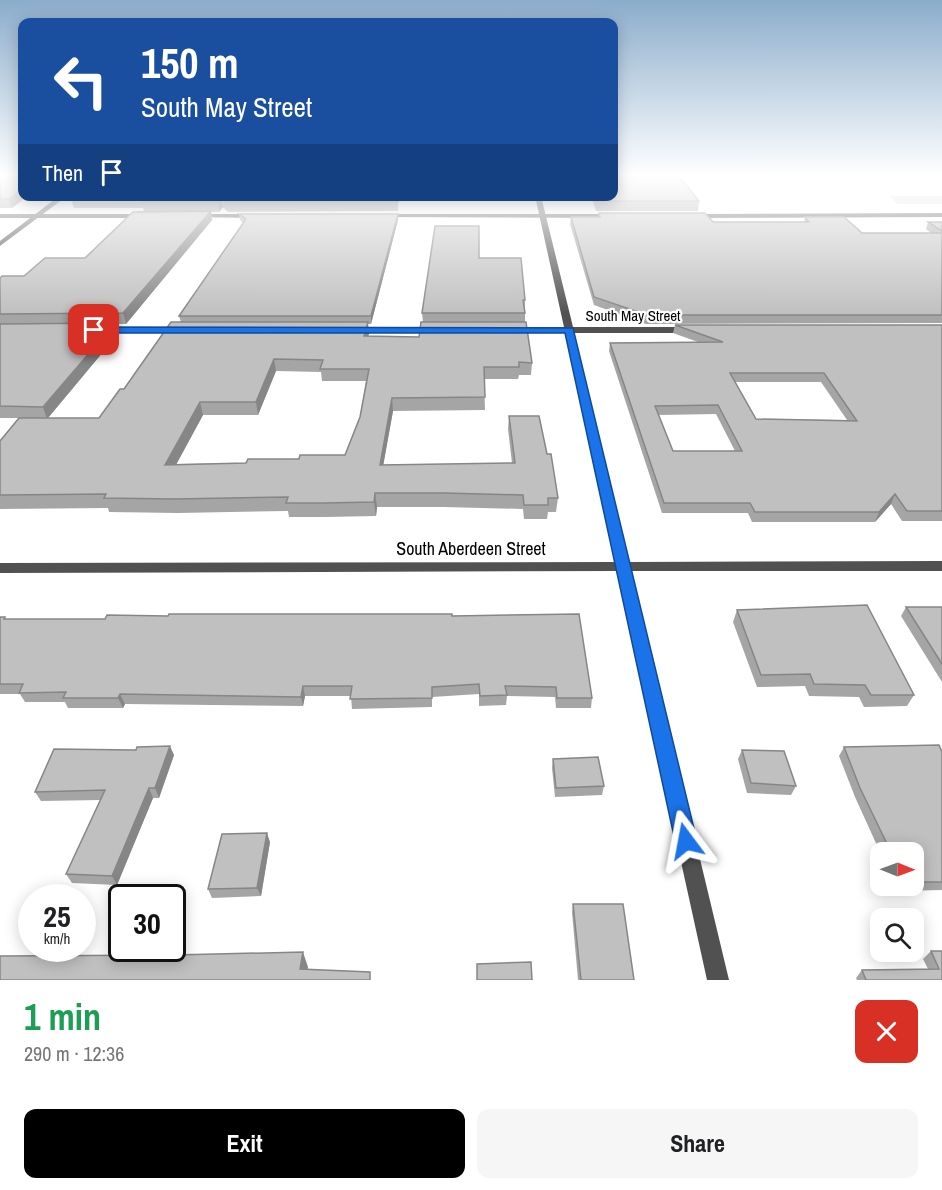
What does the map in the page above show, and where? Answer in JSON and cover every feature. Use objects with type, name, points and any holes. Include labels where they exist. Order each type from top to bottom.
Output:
[{"type":"street","points":[[0,244],[30,222]]},
{"type":"street","points":[[544,222],[718,980]]},
{"type":"street","name":"South May Street","points":[[502,330],[705,329]]},
{"type":"street","points":[[96,330],[191,330]]},
{"type":"street","points":[[347,330],[443,330]]},
{"type":"street","name":"South Aberdeen Street","points":[[0,568],[942,566]]},
{"type":"building","points":[[123,222],[202,222],[123,313],[0,314],[0,278],[2,276],[24,276],[45,258],[85,258]]},
{"type":"building","points":[[244,222],[396,222],[371,316],[179,316]]},
{"type":"building","points":[[572,222],[849,222],[862,233],[942,233],[942,315],[647,315],[594,297]]},
{"type":"building","points":[[928,222],[942,222],[942,231]]},
{"type":"building","points":[[435,226],[479,226],[479,258],[521,258],[525,313],[422,313]]},
{"type":"building","points":[[171,322],[368,322],[364,336],[419,337],[421,322],[526,322],[532,363],[519,362],[519,367],[484,367],[485,397],[392,398],[380,465],[515,463],[509,416],[539,416],[547,454],[551,454],[558,498],[548,498],[548,505],[524,505],[523,495],[444,493],[375,493],[374,502],[323,503],[286,503],[288,497],[174,499],[104,498],[106,494],[0,495],[0,441],[19,418],[99,418],[120,389],[124,389]],"holes":[[[274,359],[323,360],[320,369],[369,369],[360,417],[345,455],[300,455],[299,459],[248,459],[246,463],[165,465],[200,402],[256,402]]]},
{"type":"building","points":[[115,323],[43,407],[0,406],[0,324]]},
{"type":"building","points":[[675,325],[942,325],[942,511],[907,511],[895,494],[879,512],[755,512],[750,503],[664,503],[610,343],[723,342]],"holes":[[[730,373],[824,373],[857,421],[756,419]],[[718,405],[742,451],[673,451],[655,406]]]},
{"type":"building","points":[[867,605],[914,695],[871,695],[865,685],[814,684],[810,674],[761,675],[737,610]]},
{"type":"building","points":[[906,607],[942,607],[942,664]]},
{"type":"building","points":[[169,614],[452,614],[452,616],[579,614],[592,698],[557,698],[556,687],[505,686],[507,695],[480,696],[479,684],[432,687],[432,698],[350,699],[352,686],[303,686],[301,697],[120,694],[118,698],[63,698],[66,692],[19,693],[23,684],[0,684],[0,617],[5,617],[4,619],[105,619],[107,615],[168,616]]},
{"type":"building","points":[[939,745],[942,752],[942,882],[924,882],[924,842],[886,842],[860,788],[844,747]]},
{"type":"building","points":[[170,746],[155,788],[149,788],[112,876],[66,874],[105,790],[35,792],[54,749],[136,750],[137,747]]},
{"type":"building","points":[[742,750],[784,751],[796,786],[751,783]]},
{"type":"building","points":[[598,757],[604,786],[556,788],[553,759]]},
{"type":"building","points":[[267,833],[257,888],[208,889],[222,834]]},
{"type":"building","points":[[573,904],[623,904],[634,980],[581,980]]},
{"type":"building","points":[[931,951],[942,951],[942,980],[866,980],[862,970],[939,969]]},
{"type":"building","points":[[303,952],[300,969],[370,972],[370,980],[0,980],[0,956],[18,956],[18,962],[96,962],[96,955],[108,955],[108,962],[186,962],[186,955]]},
{"type":"building","points":[[531,962],[532,980],[477,980],[477,964]]},
{"type":"route","points":[[94,330],[570,330],[686,841]]}]
